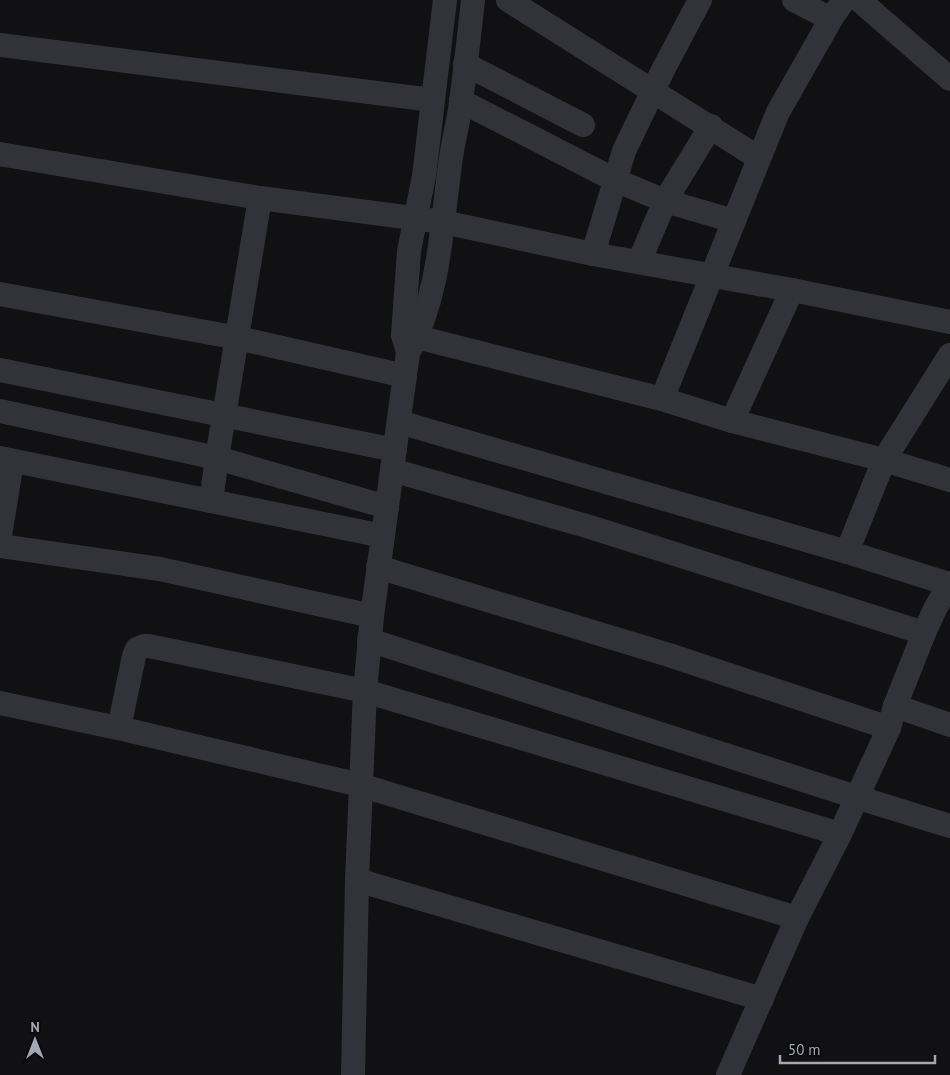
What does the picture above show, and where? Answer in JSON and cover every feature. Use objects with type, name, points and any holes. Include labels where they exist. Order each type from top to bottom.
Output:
[{"type":"street","points":[[353,1075],[357,880],[365,691],[378,567],[406,376],[409,342],[409,251],[424,176],[445,0]]},
{"type":"street","points":[[409,342],[426,310],[438,265],[473,0]]},
{"type":"street","points":[[508,0],[653,92],[711,126],[759,158]]},
{"type":"street","points":[[593,254],[624,151],[700,0]]},
{"type":"street","points":[[662,399],[778,112],[837,9],[794,0]]},
{"type":"street","points":[[860,0],[950,79]]},
{"type":"street","points":[[0,45],[432,100]]},
{"type":"street","points":[[465,64],[583,125]]},
{"type":"street","points":[[461,101],[615,180],[665,201],[734,221]]},
{"type":"street","points":[[639,262],[665,201],[711,126]]},
{"type":"street","points":[[0,154],[260,198],[416,217],[593,254],[792,290],[950,322]]},
{"type":"street","points":[[212,501],[217,458],[260,198]]},
{"type":"street","points":[[732,421],[792,290]]},
{"type":"street","points":[[0,294],[238,338],[406,376]]},
{"type":"street","points":[[409,342],[662,399],[732,421],[884,460],[950,480]]},
{"type":"street","points":[[847,552],[884,460],[950,355]]},
{"type":"street","points":[[0,370],[225,417],[393,460],[590,527],[924,633]]},
{"type":"street","points":[[0,411],[217,458],[387,507]]},
{"type":"street","points":[[399,422],[950,583],[942,611],[924,633],[895,706],[889,728],[840,834],[797,918],[728,1075]]},
{"type":"street","points":[[0,536],[6,460],[383,536]]},
{"type":"street","points":[[0,546],[160,569],[372,616]]},
{"type":"street","points":[[378,567],[670,655],[889,728]]},
{"type":"street","points":[[370,640],[950,826]]},
{"type":"street","points":[[119,728],[134,656],[137,649],[144,646],[365,691],[840,834]]},
{"type":"street","points":[[0,703],[119,728],[360,785],[797,918]]},
{"type":"street","points":[[895,706],[950,725]]},
{"type":"street","points":[[357,880],[762,998]]}]
